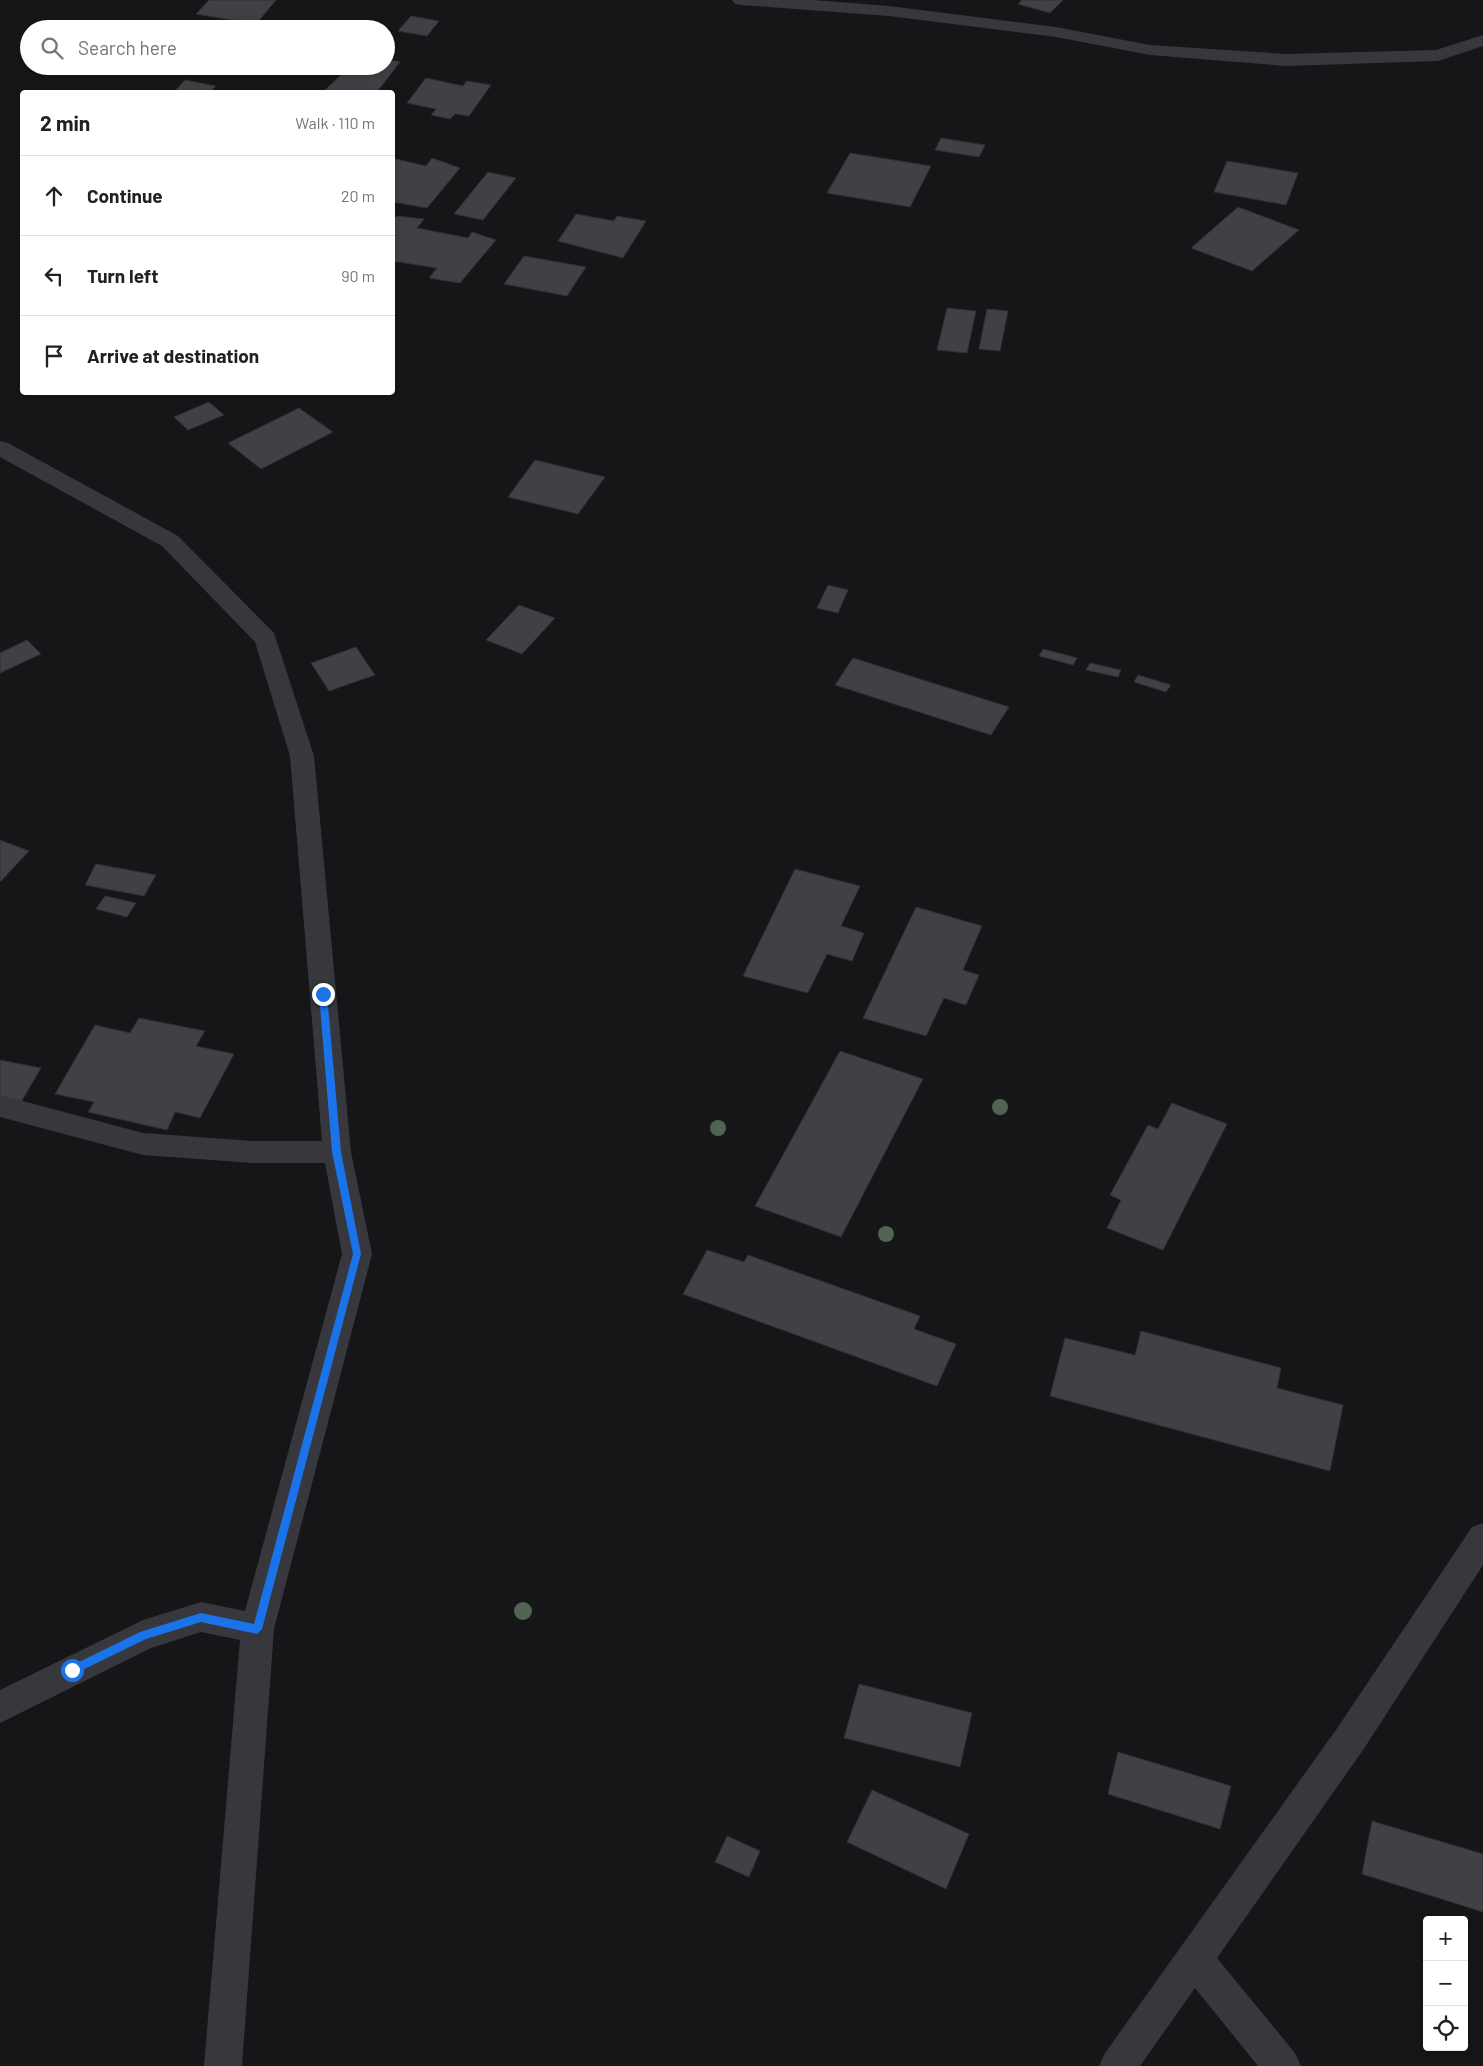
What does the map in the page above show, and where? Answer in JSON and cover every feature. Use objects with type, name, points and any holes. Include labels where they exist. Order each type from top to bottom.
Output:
[{"type":"street","points":[[741,0],[888,11],[1056,32],[1150,50],[1286,60],[1367,59],[1438,55],[1483,40]]},
{"type":"street","points":[[0,448],[170,541],[266,639],[302,756],[337,1152],[357,1254],[257,1629],[223,2066]]},
{"type":"street","points":[[0,1106],[142,1144],[253,1152],[337,1152]]},
{"type":"street","points":[[1118,2066],[1329,1770],[1424,1632],[1483,1537]]},
{"type":"street","points":[[0,1707],[144,1635],[201,1617],[257,1629]]},
{"type":"street","points":[[1194,1958],[1282,2066]]},
{"type":"building","points":[[209,0],[276,0],[259,20],[232,20],[196,14]]},
{"type":"building","points":[[1022,0],[1063,0],[1050,13],[1018,4]]},
{"type":"building","points":[[411,16],[439,21],[427,36],[398,31]]},
{"type":"building","points":[[395,61],[400,62],[395,69]]},
{"type":"building","points":[[341,75],[390,75],[379,90],[325,90]]},
{"type":"building","points":[[426,78],[463,86],[467,81],[491,85],[469,116],[455,114],[450,119],[431,115],[436,109],[407,103]]},
{"type":"building","points":[[185,80],[216,86],[212,90],[176,90]]},
{"type":"building","points":[[941,138],[985,145],[979,157],[935,150]]},
{"type":"building","points":[[850,153],[931,166],[910,207],[827,193]]},
{"type":"building","points":[[432,158],[460,168],[427,208],[395,203],[395,159],[426,166]]},
{"type":"building","points":[[1227,161],[1298,173],[1286,205],[1214,192]]},
{"type":"building","points":[[488,172],[516,178],[483,220],[454,214]]},
{"type":"building","points":[[1238,207],[1299,230],[1252,271],[1191,248]]},
{"type":"building","points":[[576,214],[614,221],[617,216],[646,221],[623,258],[558,241]]},
{"type":"building","points":[[397,216],[424,219],[417,228],[468,238],[472,232],[496,240],[460,283],[429,278],[437,268],[395,261],[395,218]]},
{"type":"building","points":[[524,256],[586,267],[567,296],[504,284]]},
{"type":"building","points":[[947,308],[976,311],[967,353],[937,350]]},
{"type":"building","points":[[987,309],[1008,311],[1000,351],[979,349]]},
{"type":"building","points":[[209,402],[224,415],[188,430],[174,417]]},
{"type":"building","points":[[299,408],[333,432],[261,469],[228,443]]},
{"type":"building","points":[[535,460],[605,477],[578,514],[508,497]]},
{"type":"building","points":[[828,585],[848,590],[838,613],[817,608]]},
{"type":"building","points":[[519,605],[555,618],[522,654],[486,640]]},
{"type":"building","points":[[27,640],[41,654],[0,673],[0,653]]},
{"type":"building","points":[[356,647],[375,675],[329,691],[311,663]]},
{"type":"building","points":[[1043,649],[1077,658],[1073,665],[1039,656]]},
{"type":"building","points":[[853,658],[1009,707],[991,735],[835,685]]},
{"type":"building","points":[[1090,663],[1121,670],[1118,677],[1086,670]]},
{"type":"building","points":[[1138,675],[1171,685],[1166,692],[1134,682]]},
{"type":"building","points":[[0,840],[29,851],[0,882]]},
{"type":"building","points":[[96,864],[156,875],[144,896],[85,885]]},
{"type":"building","points":[[795,869],[860,886],[841,926],[864,933],[852,961],[827,954],[808,993],[743,976]]},
{"type":"building","points":[[105,896],[136,903],[127,917],[96,909]]},
{"type":"building","points":[[916,907],[982,926],[963,970],[979,975],[966,1005],[944,998],[926,1036],[863,1018]]},
{"type":"building","points":[[139,1018],[205,1031],[196,1046],[234,1054],[200,1118],[175,1112],[167,1130],[88,1112],[94,1102],[55,1094],[95,1025],[130,1033]]},
{"type":"building","points":[[840,1051],[923,1079],[841,1237],[755,1206]]},
{"type":"building","points":[[0,1060],[41,1068],[21,1102],[0,1097]]},
{"type":"building","points":[[1172,1103],[1227,1124],[1163,1250],[1107,1228],[1121,1200],[1110,1195],[1148,1125],[1158,1129]]},
{"type":"building","points":[[707,1250],[744,1262],[748,1255],[920,1316],[914,1329],[956,1344],[937,1386],[683,1294]]},
{"type":"building","points":[[1141,1331],[1281,1368],[1277,1388],[1343,1405],[1330,1471],[1050,1396],[1065,1338],[1135,1355]]},
{"type":"building","points":[[859,1684],[972,1713],[960,1767],[844,1738]]},
{"type":"building","points":[[1118,1752],[1231,1786],[1220,1829],[1108,1794]]},
{"type":"building","points":[[872,1790],[969,1834],[946,1889],[847,1842]]},
{"type":"building","points":[[1372,1821],[1483,1854],[1483,1912],[1362,1874]]},
{"type":"building","points":[[727,1836],[760,1851],[749,1877],[715,1862]]},
{"type":"route","points":[[72,1670],[144,1635],[201,1617],[257,1629],[357,1254],[337,1152],[323,994]]}]
